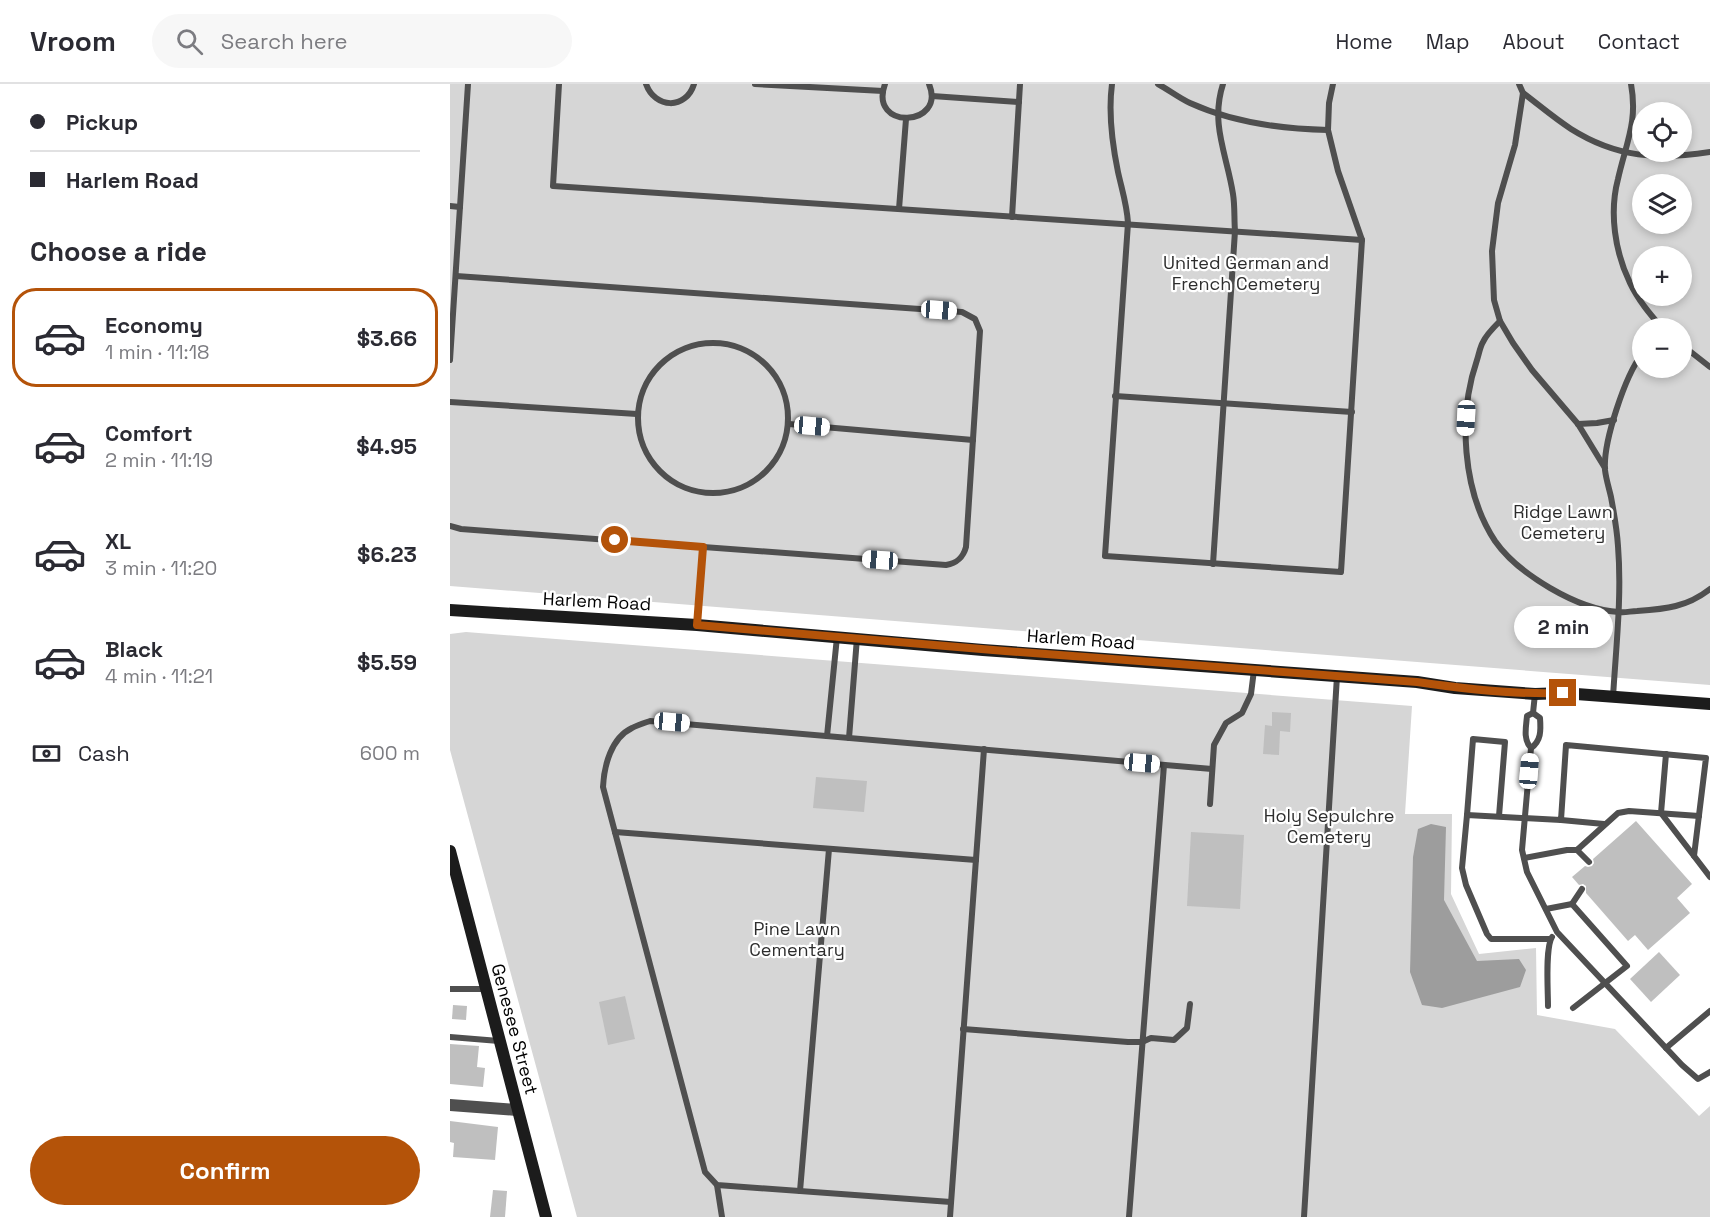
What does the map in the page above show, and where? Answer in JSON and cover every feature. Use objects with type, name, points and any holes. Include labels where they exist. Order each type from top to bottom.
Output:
[{"type":"main road","name":"Harlem Road","points":[[450,610],[697,625],[982,650],[1417,682],[1455,688],[1710,704]]},
{"type":"main road","name":"Genesee Street","points":[[450,852],[546,1217]]},
{"type":"street","points":[[450,1105],[517,1110]]},
{"type":"lane","points":[[450,360],[468,84]]},
{"type":"lane","points":[[559,84],[553,186],[1362,240]]},
{"type":"lane","points":[[646,84],[654,97],[660,102],[668,103],[683,100],[694,84]]},
{"type":"lane","points":[[755,84],[884,88],[883,99],[886,107],[891,113],[906,119],[915,118],[929,106],[932,96],[929,84]]},
{"type":"lane","points":[[1012,218],[1020,84]]},
{"type":"lane","points":[[1112,84],[1110,116],[1113,143],[1128,223],[1105,556],[1341,572],[1362,240],[1338,171],[1328,130],[1329,103],[1333,84]]},
{"type":"lane","points":[[1158,84],[1189,103],[1218,114],[1255,124],[1328,130]]},
{"type":"lane","points":[[1213,564],[1235,231],[1233,192],[1220,139],[1218,114],[1223,84]]},
{"type":"lane","points":[[1519,84],[1523,93],[1571,129],[1597,143],[1625,153],[1657,156],[1710,152]]},
{"type":"lane","points":[[1631,84],[1634,115],[1617,182],[1614,213],[1616,239],[1630,285],[1654,318]]},
{"type":"lane","points":[[1523,93],[1515,145],[1498,203],[1492,251],[1494,300],[1500,321],[1513,343],[1532,370],[1578,424],[1605,469],[1618,546],[1618,612],[1613,697]]},
{"type":"lane","points":[[932,96],[1019,102]]},
{"type":"lane","points":[[899,209],[906,119]]},
{"type":"lane","points":[[450,206],[460,207]]},
{"type":"lane","points":[[450,526],[461,530],[952,564],[963,556],[966,547],[980,332],[975,319],[967,313],[456,276]]},
{"type":"lane","points":[[1500,321],[1483,341],[1473,371],[1466,404],[1465,431],[1474,492],[1487,527],[1506,555],[1530,576],[1566,596],[1595,608],[1618,612],[1664,609],[1682,605],[1710,589]]},
{"type":"lane","points":[[716,342],[732,345],[756,356],[775,374],[786,398],[789,424],[786,438],[775,462],[757,481],[733,492],[706,494],[671,482],[652,464],[640,440],[637,414],[649,378],[666,359],[690,346],[716,342]]},
{"type":"lane","points":[[1692,353],[1710,368]]},
{"type":"lane","points":[[1605,469],[1614,420],[1632,372]]},
{"type":"lane","points":[[1115,396],[1352,412]]},
{"type":"lane","points":[[450,402],[637,414]]},
{"type":"lane","points":[[1578,424],[1614,420]]},
{"type":"lane","points":[[789,424],[973,440]]},
{"type":"lane","points":[[697,625],[703,547]]},
{"type":"lane","points":[[827,736],[837,636]]},
{"type":"lane","points":[[849,738],[857,638]]},
{"type":"lane","points":[[1210,804],[1214,745],[1226,723],[1242,713],[1251,694],[1254,670]]},
{"type":"lane","points":[[1304,1217],[1337,676]]},
{"type":"lane","points":[[1533,713],[1535,694]]},
{"type":"lane","points":[[1533,713],[1527,716],[1526,726],[1527,744],[1531,748],[1522,850],[1527,872],[1545,909],[1557,932],[1666,1048],[1698,1079],[1710,1071]]},
{"type":"lane","points":[[1531,748],[1538,743],[1540,736],[1540,718],[1533,713]]},
{"type":"lane","points":[[722,1217],[717,1185],[705,1172],[603,787],[604,772],[615,742],[630,728],[650,721],[1212,769]]},
{"type":"lane","points":[[1499,816],[1505,742],[1473,739],[1462,868],[1466,885],[1486,934],[1491,939],[1550,939]]},
{"type":"lane","points":[[1561,820],[1566,745],[1708,758],[1694,856]]},
{"type":"lane","points":[[950,1217],[984,749]]},
{"type":"lane","points":[[1666,754],[1661,813],[1710,877]]},
{"type":"lane","points":[[1129,1217],[1164,765]]},
{"type":"lane","points":[[1524,858],[1577,850],[1618,813],[1629,811],[1699,816]]},
{"type":"lane","points":[[1467,815],[1604,824]]},
{"type":"lane","points":[[615,832],[976,860]]},
{"type":"lane","points":[[800,1191],[829,849]]},
{"type":"lane","points":[[1577,850],[1589,862]]},
{"type":"lane","points":[[1545,909],[1572,904],[1582,889]]},
{"type":"lane","points":[[1572,904],[1627,966],[1573,1008]]},
{"type":"lane","points":[[1548,1006],[1548,953],[1550,939],[1557,932]]},
{"type":"lane","points":[[450,989],[486,989]]},
{"type":"lane","points":[[963,1029],[1128,1042],[1142,1042],[1151,1038],[1174,1040],[1187,1028],[1190,1004]]},
{"type":"lane","points":[[1666,1048],[1710,1011]]},
{"type":"lane","points":[[450,1037],[499,1041]]},
{"type":"lane","points":[[717,1185],[951,1202]]},
{"type":"green space","points":[[450,84],[1710,84],[1710,685],[450,586]]},
{"type":"green space","name":"Pine Lawn Cementary","points":[[466,632],[1412,706],[1405,814],[1452,814],[1451,894],[1479,954],[1536,948],[1537,1015],[1615,1029],[1699,1116],[1710,1106],[1710,1217],[577,1217],[450,750],[450,634]]},
{"type":"shaded area","points":[[1431,824],[1446,827],[1444,900],[1477,961],[1519,959],[1526,970],[1520,987],[1442,1008],[1422,1005],[1410,972],[1413,857],[1418,829]]},
{"type":"building","points":[[1272,712],[1291,713],[1290,732],[1280,731],[1279,755],[1263,754],[1265,725],[1272,726]]},
{"type":"building","points":[[816,777],[867,781],[864,812],[813,808]]},
{"type":"building","points":[[1636,821],[1692,884],[1677,898],[1690,913],[1648,950],[1635,935],[1628,941],[1586,893],[1586,886],[1579,885],[1572,877],[1585,866],[1592,866],[1593,859]]},
{"type":"building","points":[[1191,832],[1244,835],[1240,909],[1187,906]]},
{"type":"building","points":[[1659,952],[1680,975],[1651,1002],[1630,979]]},
{"type":"building","points":[[625,996],[635,1039],[608,1045],[599,1002]]},
{"type":"building","points":[[453,1005],[467,1006],[466,1020],[452,1019]]},
{"type":"building","points":[[450,1044],[479,1046],[477,1067],[485,1068],[483,1087],[450,1084]]},
{"type":"building","points":[[450,1121],[498,1127],[495,1160],[453,1157],[454,1143],[450,1142]]},
{"type":"building","points":[[493,1190],[507,1191],[505,1217],[490,1217]]},
{"type":"route","points":[[615,540],[703,547],[697,625],[1417,682],[1455,688],[1535,694],[1563,693]]},
{"type":"park label","name":"United German and French Cemetery","points":[[1246,272]]},
{"type":"park label","name":"Ridge Lawn Cemetery","points":[[1563,521]]},
{"type":"park label","name":"Holy Sepulchre Cemetery","points":[[1329,825]]}]
